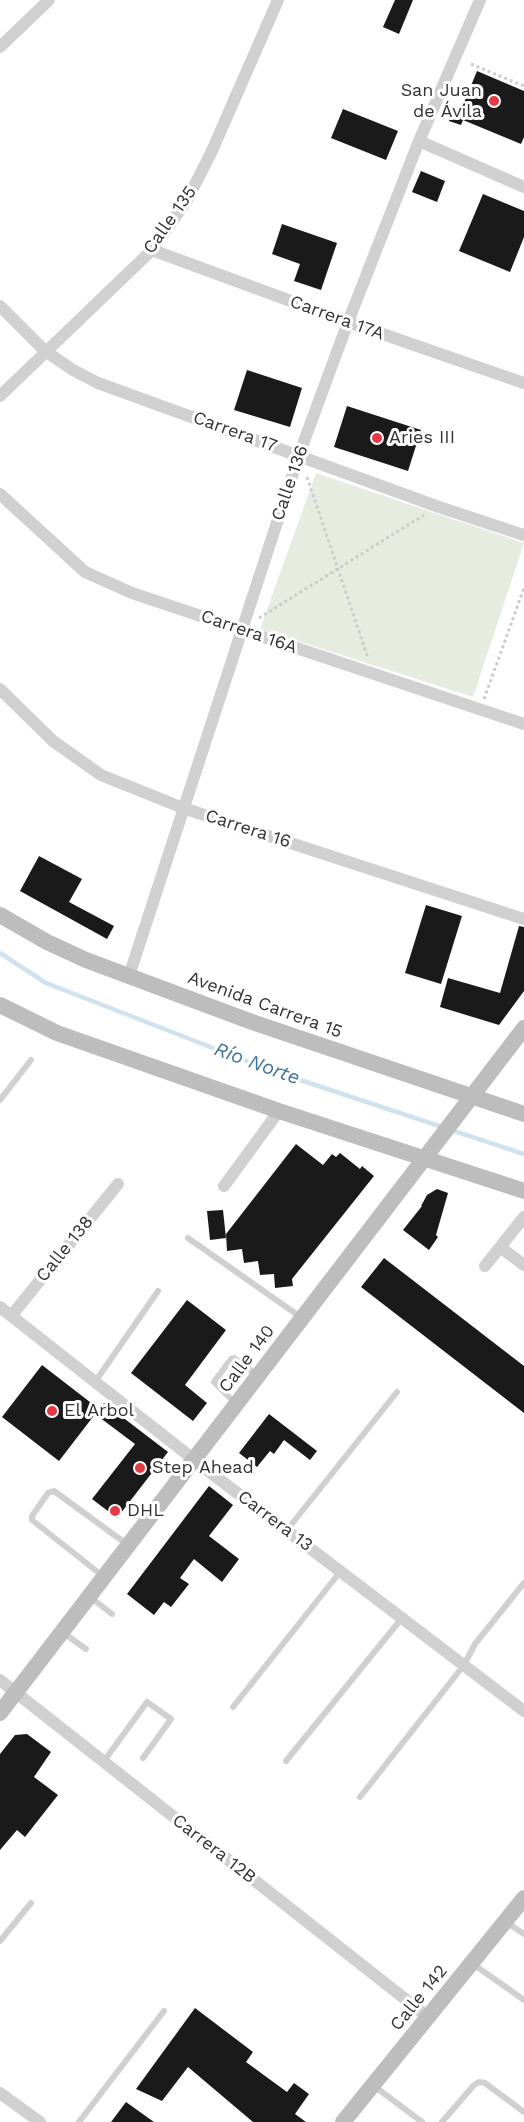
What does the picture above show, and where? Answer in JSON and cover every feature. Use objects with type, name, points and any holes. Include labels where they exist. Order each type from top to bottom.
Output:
[{"type":"main road","name":"Avenida Carrera 15","points":[[0,915],[47,942],[86,960],[468,1101],[524,1114]]},
{"type":"main road","points":[[0,1005],[57,1032],[279,1111],[428,1155],[524,1191]]},
{"type":"main road","name":"Calle 140","points":[[0,1713],[524,1028]]},
{"type":"main road","name":"Calle 142","points":[[343,2122],[473,1964],[524,1898]]},
{"type":"street","points":[[0,47],[49,0]]},
{"type":"street","name":"Calle 135","points":[[0,396],[152,250],[187,200],[211,153],[278,0]]},
{"type":"street","name":"Calle 136","points":[[129,976],[299,454],[418,141],[480,0]]},
{"type":"street","points":[[418,141],[524,187]]},
{"type":"street","name":"Carrera 17A","points":[[152,250],[348,322],[524,382]]},
{"type":"street","name":"Carrera 17","points":[[0,306],[45,351],[98,383],[524,536]]},
{"type":"street","name":"Carrera 16A","points":[[0,494],[85,572],[132,592],[524,724]]},
{"type":"street","name":"Carrera 16","points":[[0,689],[52,741],[101,774],[183,808],[524,919]]},
{"type":"street","points":[[224,1186],[279,1111]]},
{"type":"street","name":"Calle 138","points":[[12,1314],[118,1184]]},
{"type":"street","points":[[485,1266],[524,1217]]},
{"type":"street","points":[[500,1247],[524,1265]]},
{"type":"street","name":"Carrera 13","points":[[0,1307],[12,1314],[194,1460],[524,1711]]},
{"type":"street","name":"Carrera 12B","points":[[0,1680],[428,2017]]},
{"type":"street","points":[[0,2092],[40,2122]]},
{"type":"lane","points":[[0,1100],[31,1060]]},
{"type":"lane","points":[[188,1238],[302,1318]]},
{"type":"lane","points":[[95,1382],[158,1291]]},
{"type":"lane","points":[[237,1405],[214,1383],[215,1379],[234,1358],[258,1376]]},
{"type":"lane","points":[[287,1530],[397,1392]]},
{"type":"lane","points":[[104,1577],[32,1520],[32,1516],[48,1493],[54,1491],[128,1545]]},
{"type":"lane","points":[[233,1707],[340,1571]]},
{"type":"lane","points":[[360,1797],[464,1665],[475,1644],[524,1583]]},
{"type":"lane","points":[[90,1596],[112,1614]]},
{"type":"lane","points":[[286,1761],[402,1618]]},
{"type":"lane","points":[[62,1632],[86,1649]]},
{"type":"lane","points":[[103,1761],[147,1702],[171,1719],[143,1758]]},
{"type":"lane","points":[[0,1941],[31,1903]]},
{"type":"lane","points":[[505,1921],[524,1934]]},
{"type":"lane","points":[[473,1964],[524,2000]]},
{"type":"lane","points":[[79,2122],[164,2011]]},
{"type":"lane","points":[[442,2122],[479,2082],[485,2083],[524,2112]]},
{"type":"lane","points":[[374,2085],[422,2122]]},
{"type":"path","points":[[471,64],[524,86]]},
{"type":"path","points":[[299,454],[374,674]]},
{"type":"path","points":[[242,630],[439,507]]},
{"type":"path","points":[[481,710],[524,588]]},
{"type":"shaded area","points":[[316,473],[524,543],[473,697],[260,629]]},
{"type":"building","points":[[395,0],[413,0],[399,34],[383,27]]},
{"type":"building","name":"San Juan de Ávila","points":[[477,71],[524,91],[524,137],[521,144],[463,120],[461,125],[449,121],[454,108],[461,110]]},
{"type":"building","points":[[343,109],[398,131],[386,160],[331,138]]},
{"type":"building","points":[[421,171],[445,181],[437,202],[412,192]]},
{"type":"building","points":[[483,194],[524,211],[524,237],[510,272],[459,251]]},
{"type":"building","points":[[282,224],[337,243],[321,290],[294,281],[300,264],[272,254]]},
{"type":"building","points":[[247,370],[302,388],[290,427],[234,410]]},
{"type":"building","name":"Aries III","points":[[347,406],[421,430],[408,471],[334,447]]},
{"type":"building","points":[[39,856],[82,879],[69,902],[114,926],[107,939],[20,891]]},
{"type":"building","points":[[426,905],[462,916],[441,984],[405,973]]},
{"type":"building","points":[[519,926],[524,927],[524,991],[499,1025],[440,1007],[448,978],[500,993]]},
{"type":"building","points":[[296,1144],[323,1165],[332,1154],[336,1157],[340,1153],[360,1169],[362,1166],[374,1176],[292,1279],[293,1286],[275,1288],[274,1274],[260,1275],[258,1261],[244,1263],[242,1249],[227,1251],[226,1234]]},
{"type":"building","points":[[437,1189],[448,1193],[436,1235],[438,1237],[429,1250],[403,1230],[422,1206],[427,1195]]},
{"type":"building","points":[[223,1210],[226,1238],[210,1240],[207,1211]]},
{"type":"building","points":[[384,1258],[524,1366],[524,1413],[361,1287]]},
{"type":"building","points":[[187,1300],[226,1330],[185,1385],[207,1403],[193,1421],[131,1373]]},
{"type":"building","name":"El Arbol","points":[[42,1365],[99,1409],[59,1461],[2,1417]]},
{"type":"building","points":[[104,1403],[168,1452],[117,1518],[92,1499],[135,1444],[95,1414]]},
{"type":"building","points":[[269,1414],[317,1451],[310,1460],[284,1440],[274,1454],[270,1451],[257,1467],[239,1453]]},
{"type":"building","points":[[209,1486],[233,1505],[209,1536],[239,1559],[222,1582],[194,1559],[180,1578],[189,1584],[171,1607],[164,1602],[154,1615],[127,1594]]},
{"type":"building","points":[[27,1734],[51,1752],[34,1777],[58,1795],[25,1837],[17,1830],[0,1850],[0,1754],[15,1735]]},
{"type":"building","points":[[195,2008],[253,2052],[246,2062],[287,2092],[294,2083],[309,2094],[295,2114],[306,2122],[253,2122],[188,2067],[162,2101],[136,2089]]},
{"type":"building","points":[[126,2102],[154,2122],[111,2122]]},
{"type":"waterway","name":"Río Norte","points":[[0,953],[46,983],[267,1069],[524,1154]]},
{"type":"place","name":"San Juan de Ávila","points":[[494,101]]},
{"type":"place","name":"Aries III","points":[[377,438]]},
{"type":"place","name":"El Arbol","points":[[52,1411]]},
{"type":"place","name":"Step Ahead","points":[[140,1468]]},
{"type":"place","name":"DHL","points":[[115,1511]]}]
